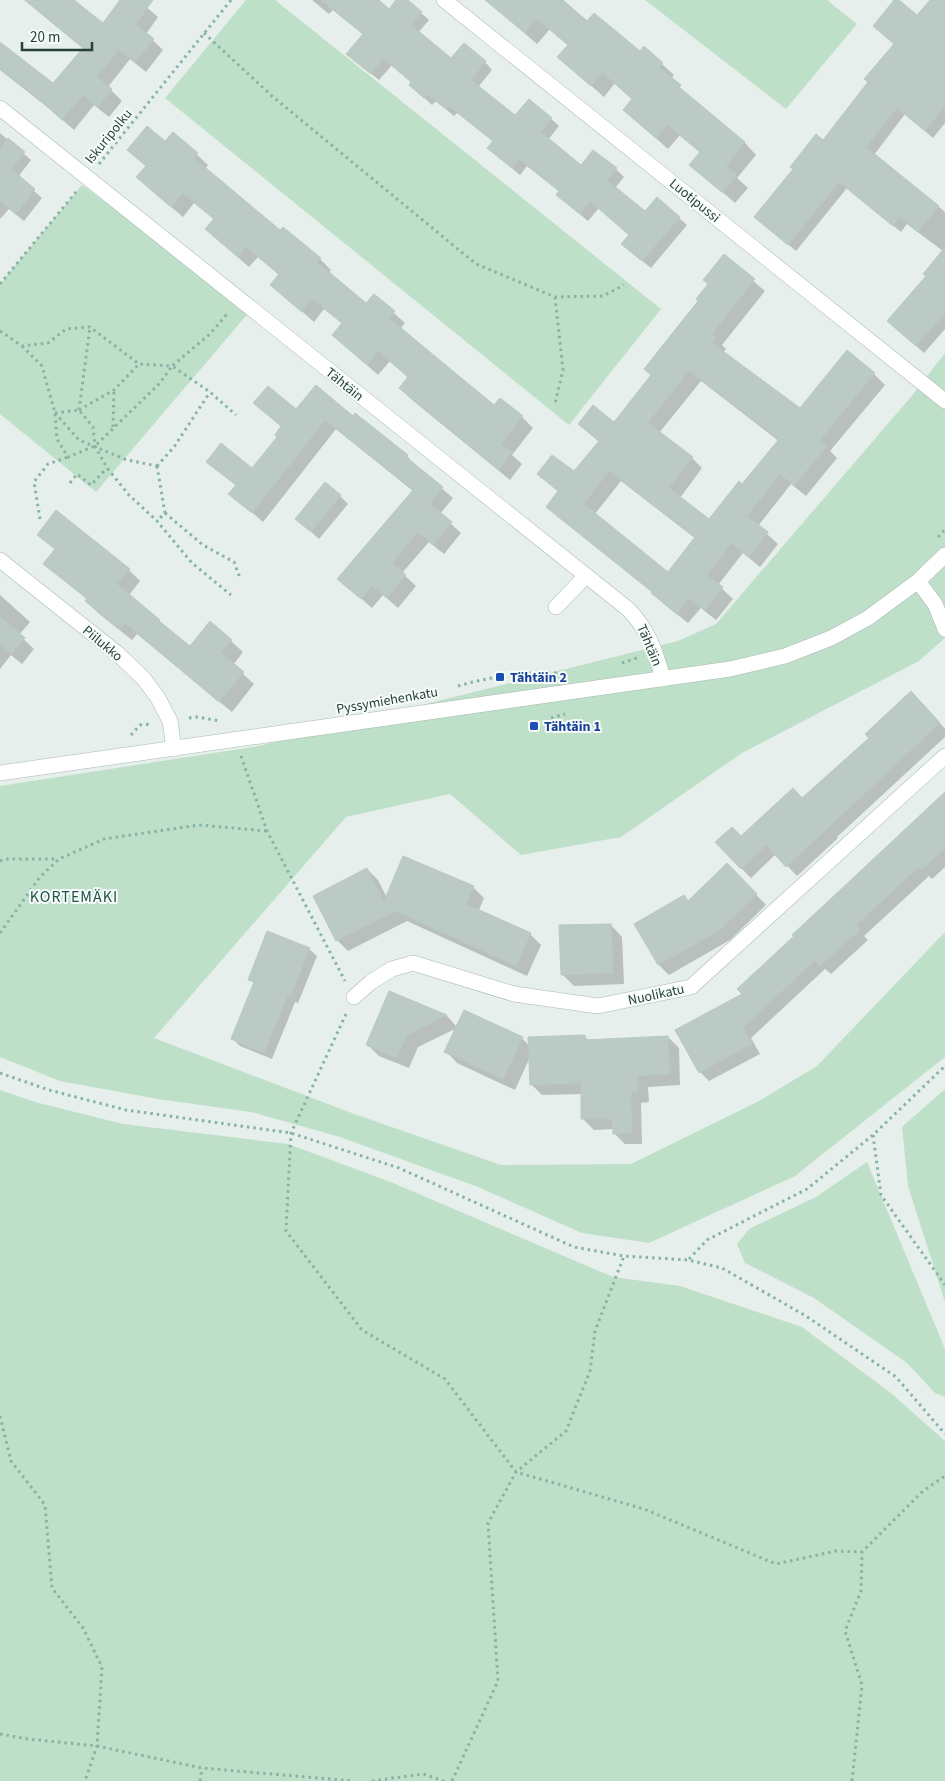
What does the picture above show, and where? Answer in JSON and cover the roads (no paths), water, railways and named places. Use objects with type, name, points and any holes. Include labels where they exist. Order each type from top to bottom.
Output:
[{"type":"street","name":"Luotipussi","points":[[444,0],[945,401]]},
{"type":"street","name":"Tähtäin","points":[[0,108],[628,609],[640,620],[648,633],[663,679]]},
{"type":"street","name":"Pyssymiehenkatu","points":[[0,773],[730,669],[785,656],[831,638],[868,618],[918,581],[945,556]]},
{"type":"street","name":"Piilukko","points":[[0,560],[117,653],[144,679],[158,698],[170,721],[174,749]]},
{"type":"street","points":[[556,607],[586,576]]},
{"type":"street","points":[[918,581],[936,604],[945,629]]},
{"type":"street","name":"Nuolikatu","points":[[354,997],[392,969],[413,963],[514,994],[598,1006],[691,987],[945,756]]},
{"type":"place","name":"Tähtäin 2","points":[[500,677]]},
{"type":"place","name":"Tähtäin 1","points":[[534,726]]},
{"type":"district","name":"KORTEMÄKI","points":[[74,896]]}]
